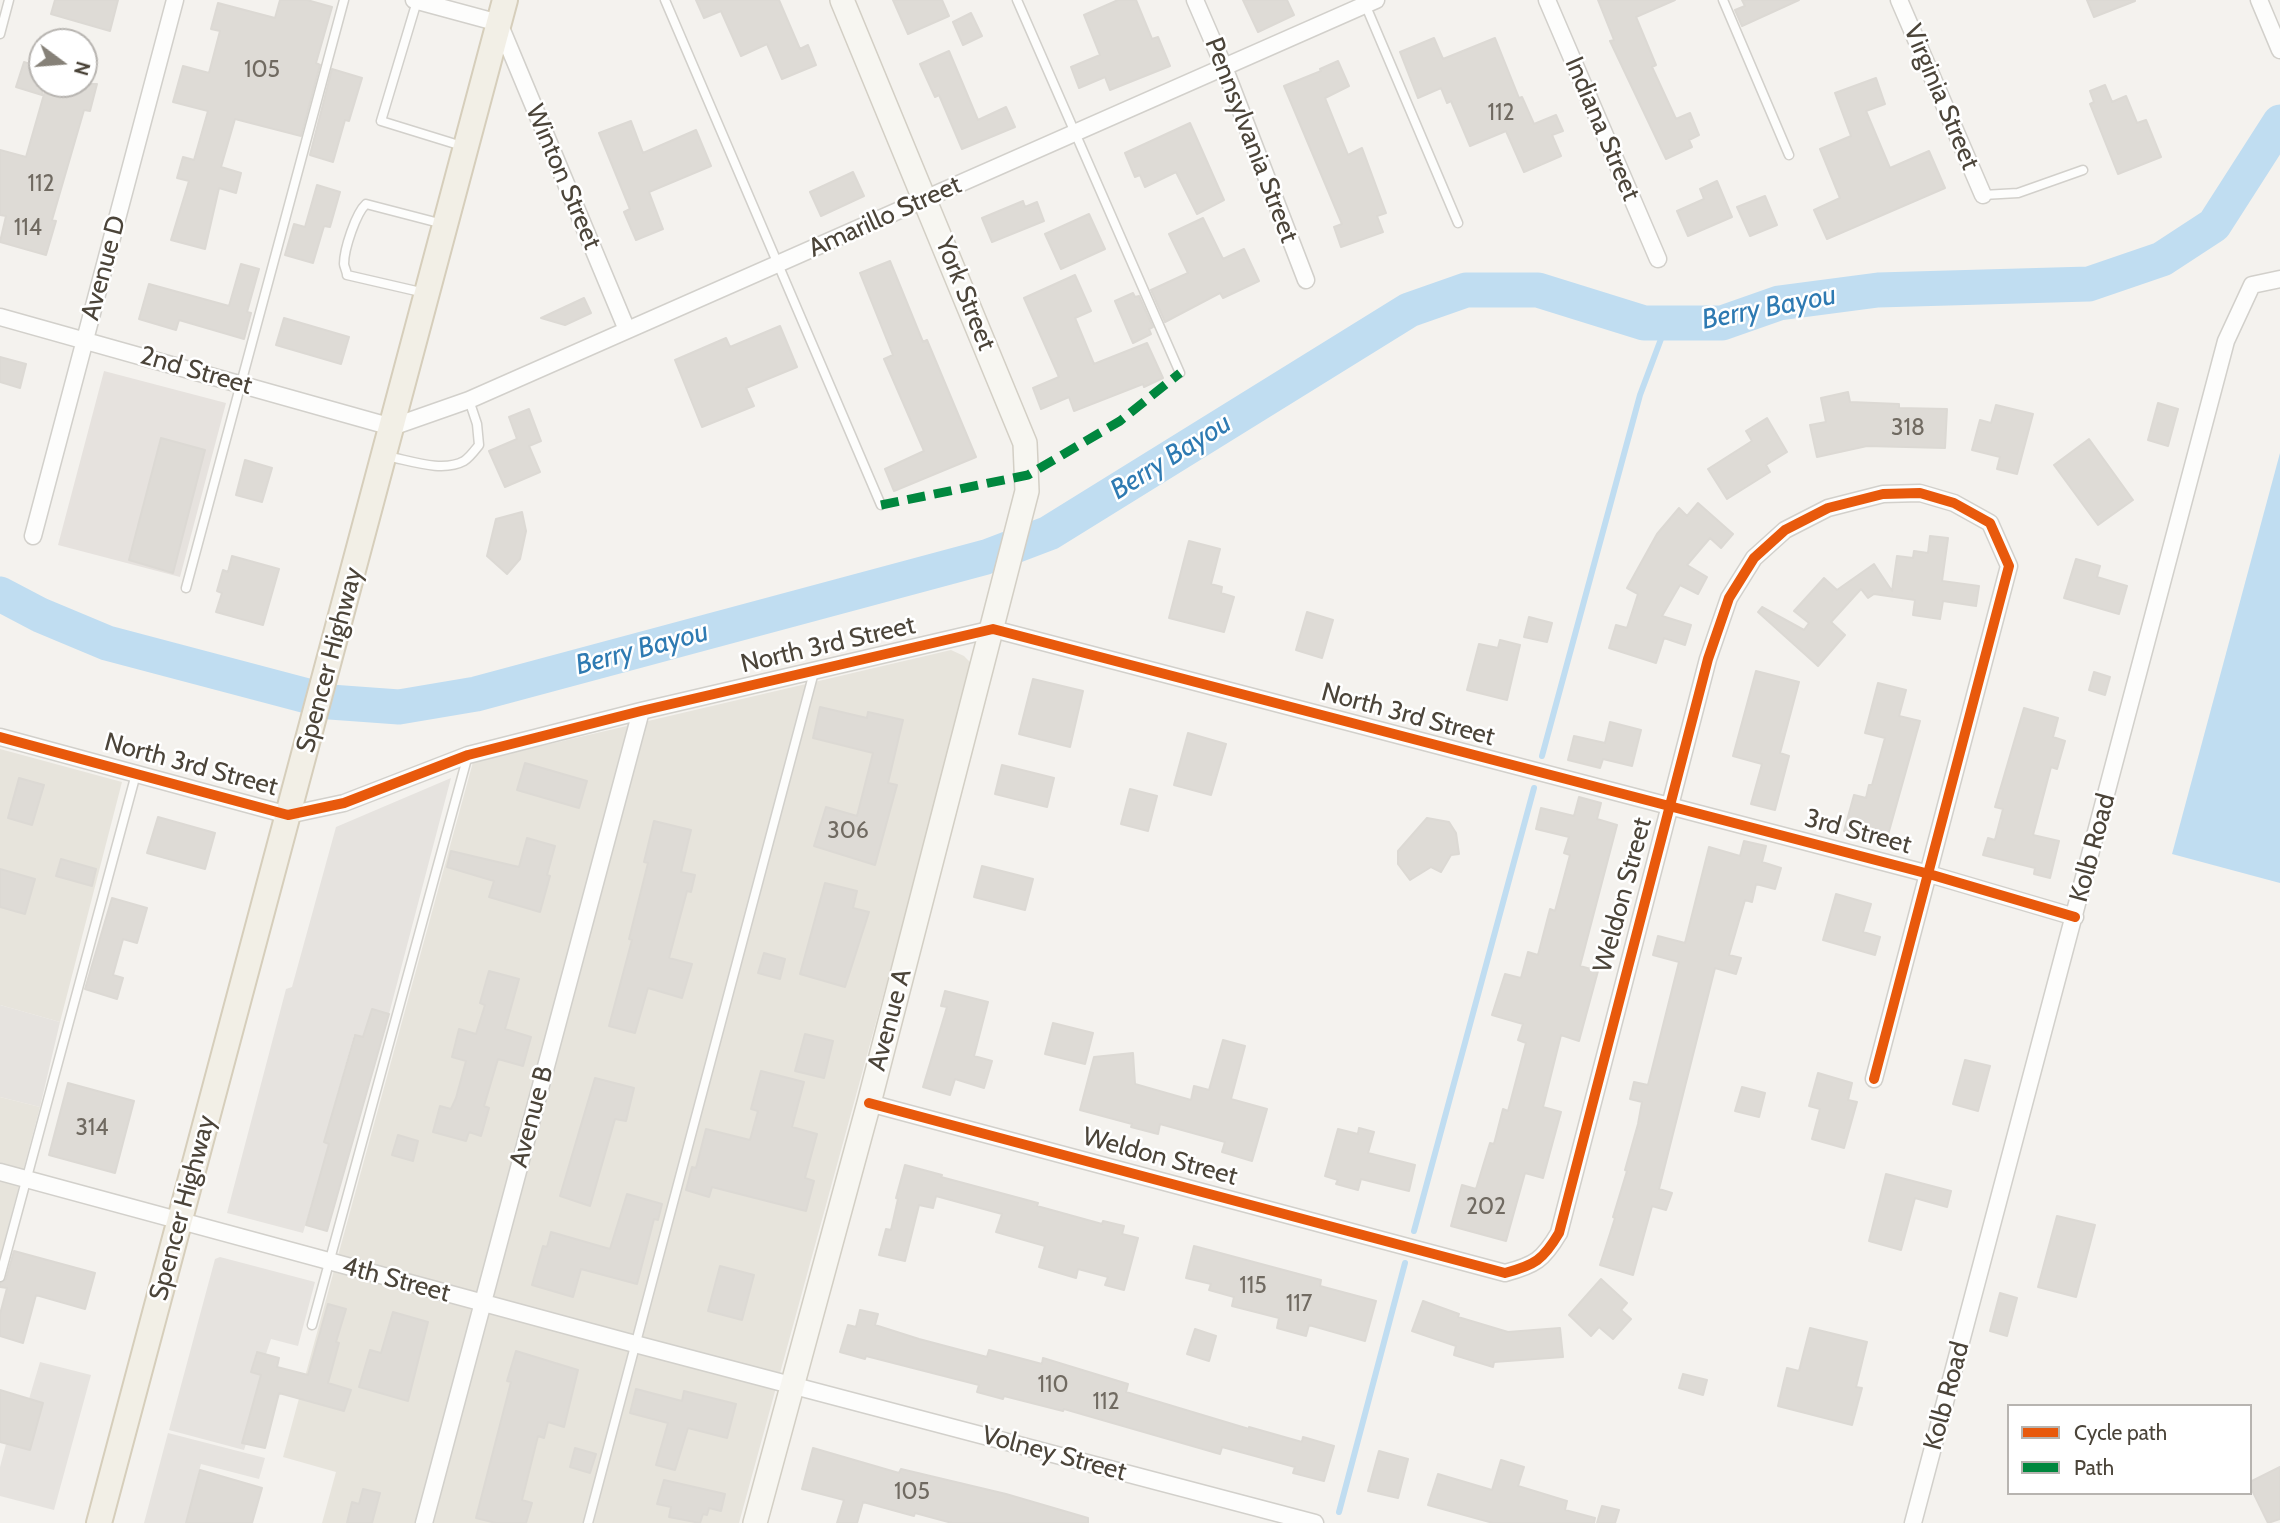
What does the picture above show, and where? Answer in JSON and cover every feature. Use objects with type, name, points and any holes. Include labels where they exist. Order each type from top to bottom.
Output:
[{"type":"main road","name":"Spencer Highway","points":[[99,1523],[502,11]]},
{"type":"street","name":"Avenue D","points":[[33,536],[175,0]]},
{"type":"street","points":[[415,0],[502,11]]},
{"type":"street","name":"York Street","points":[[842,0],[1025,443],[1027,491],[1000,597]]},
{"type":"street","name":"Pennsylvania Street","points":[[1195,0],[1224,67],[1306,281]]},
{"type":"street","name":"Indiana Street","points":[[1547,0],[1658,259]]},
{"type":"street","name":"Virginia Street","points":[[1899,0],[1983,195]]},
{"type":"street","points":[[2259,1],[2280,50]]},
{"type":"street","name":"Amarillo Street","points":[[392,427],[470,400],[1368,2]]},
{"type":"street","name":"Winton Street","points":[[502,11],[628,330]]},
{"type":"street","name":"Kolb Road","points":[[1913,1523],[2226,341],[2252,285],[2280,279]]},
{"type":"street","name":"2nd Street","points":[[0,317],[392,427]]},
{"type":"street","name":"Weldon Street","points":[[869,1103],[1505,1273],[1526,1268],[1547,1254],[1559,1233],[1712,647],[1729,598],[1754,558],[1785,530],[1828,508],[1883,494],[1920,493],[1954,503],[1990,523],[2009,566],[1874,1079]]},
{"type":"street","name":"Avenue A","points":[[755,1523],[869,1103],[1000,597]]},
{"type":"street","name":"North 3rd Street","points":[[0,737],[288,815],[344,803],[468,755],[641,711],[993,629],[1670,805]]},
{"type":"street","name":"Avenue B","points":[[424,1523],[641,711]]},
{"type":"street","name":"3rd Street","points":[[1670,805],[1929,874],[2075,917]]},
{"type":"street","name":"4th Street","points":[[0,1172],[792,1385]]},
{"type":"street","name":"Volney Street","points":[[792,1385],[1315,1523]]},
{"type":"lane","points":[[0,34],[9,0]]},
{"type":"lane","points":[[186,587],[344,0]]},
{"type":"lane","points":[[415,0],[381,121],[466,147]]},
{"type":"lane","points":[[665,0],[881,505]]},
{"type":"lane","points":[[1017,0],[1180,373]]},
{"type":"lane","points":[[1723,0],[1789,155]]},
{"type":"lane","points":[[1368,2],[1458,223]]},
{"type":"lane","points":[[1983,195],[2018,192],[2083,170]]},
{"type":"lane","points":[[427,294],[347,275],[344,264],[353,224],[366,204],[445,225]]},
{"type":"lane","points":[[384,455],[440,466],[466,460],[479,445],[477,424],[470,400]]},
{"type":"lane","points":[[588,1523],[814,672]]},
{"type":"lane","points":[[312,1325],[468,755]]},
{"type":"lane","points":[[0,1277],[136,774]]},
{"type":"shaded area","points":[[104,371],[226,403],[180,577],[58,545]]},
{"type":"shaded area","points":[[951,650],[970,662],[972,671],[739,1523],[322,1523],[336,1472],[283,1457],[473,762]]},
{"type":"shaded area","points":[[0,749],[122,782],[60,1022],[0,1005]]},
{"type":"shaded area","points":[[451,778],[389,1014],[372,1009],[363,1037],[354,1035],[324,1142],[329,1144],[303,1233],[227,1213],[286,989],[292,987],[336,827]]},
{"type":"shaded area","points":[[0,1005],[60,1022],[40,1107],[0,1097]]},
{"type":"shaded area","points":[[0,1097],[40,1107],[0,1258]]},
{"type":"shaded area","points":[[220,1257],[315,1282],[298,1346],[271,1339],[266,1354],[256,1352],[251,1372],[261,1375],[243,1442],[246,1444],[244,1450],[169,1430],[215,1259]]},
{"type":"shaded area","points":[[40,1362],[91,1375],[54,1510],[0,1496],[0,1467],[6,1444],[30,1450],[43,1403],[29,1399]]},
{"type":"shaded area","points":[[168,1433],[265,1458],[259,1479],[201,1464],[186,1523],[144,1523]]},
{"type":"water","points":[[2280,453],[2280,883],[2172,854]]},
{"type":"building","points":[[55,0],[118,0],[110,31],[51,14]]},
{"type":"building","points":[[280,0],[307,0],[332,7],[316,63],[320,65],[301,136],[235,119],[221,167],[241,173],[236,193],[219,188],[205,249],[171,240],[189,181],[177,178],[183,157],[194,160],[208,111],[173,102],[183,66],[209,73],[220,31],[211,29],[218,3],[275,18]]},
{"type":"building","points":[[696,0],[779,0],[800,49],[808,45],[816,65],[782,79],[767,44],[741,56],[721,11],[704,18]]},
{"type":"building","points":[[893,0],[942,0],[949,16],[908,34]]},
{"type":"building","points":[[1118,0],[1136,0],[1152,39],[1158,37],[1170,66],[1110,90],[1105,77],[1079,88],[1071,67],[1100,55],[1084,15]]},
{"type":"building","points":[[1243,0],[1287,0],[1294,15],[1258,32]]},
{"type":"building","points":[[1598,0],[1675,0],[1636,17],[1656,65],[1652,67],[1676,119],[1690,113],[1699,135],[1689,140],[1692,147],[1666,159],[1610,41],[1614,40]]},
{"type":"building","points":[[1742,0],[1799,0],[1742,26],[1735,10],[1745,6]]},
{"type":"building","points":[[2087,0],[2135,0],[2135,1],[2094,17]]},
{"type":"building","points":[[971,13],[982,36],[963,45],[953,22]]},
{"type":"building","points":[[1434,38],[1443,59],[1495,38],[1519,98],[1522,97],[1534,124],[1556,115],[1563,131],[1552,135],[1561,156],[1524,172],[1506,131],[1470,146],[1451,101],[1447,103],[1441,88],[1418,98],[1400,52]]},
{"type":"building","points":[[949,51],[978,120],[1006,107],[1015,127],[962,149],[939,95],[935,97],[920,64]]},
{"type":"building","points":[[1338,61],[1349,86],[1325,98],[1348,155],[1362,148],[1386,213],[1377,216],[1383,232],[1341,247],[1334,227],[1342,224],[1284,86]]},
{"type":"building","points":[[24,62],[28,63],[28,91],[16,87]]},
{"type":"building","points":[[332,69],[362,78],[349,121],[345,120],[333,162],[310,155]]},
{"type":"building","points":[[1876,78],[1885,104],[1866,111],[1890,168],[1929,151],[1945,188],[1827,239],[1814,210],[1840,198],[1820,149],[1851,136],[1835,93]]},
{"type":"building","points":[[2105,85],[2112,102],[2126,96],[2137,123],[2146,120],[2161,157],[2118,174],[2090,104],[2094,102],[2090,91]]},
{"type":"building","points":[[43,98],[93,98],[90,111],[84,110],[52,220],[56,221],[46,255],[0,242],[6,216],[0,215],[0,150],[26,157]]},
{"type":"building","points":[[631,121],[643,153],[696,130],[711,166],[649,192],[663,229],[636,240],[624,212],[630,209],[599,133]]},
{"type":"building","points":[[1190,123],[1224,200],[1197,214],[1176,172],[1145,187],[1140,175],[1135,177],[1125,153]]},
{"type":"building","points":[[853,172],[864,196],[821,216],[810,192]]},
{"type":"building","points":[[1717,181],[1732,217],[1688,236],[1677,211],[1704,199],[1700,189]]},
{"type":"building","points":[[317,185],[340,192],[330,227],[324,226],[313,263],[285,255],[294,224],[305,227]]},
{"type":"building","points":[[1765,196],[1777,225],[1750,236],[1737,207]]},
{"type":"building","points":[[1023,201],[1025,207],[1037,202],[1044,221],[992,242],[982,218]]},
{"type":"building","points":[[1089,214],[1105,249],[1061,269],[1045,234]]},
{"type":"building","points":[[1203,218],[1223,259],[1244,249],[1259,281],[1223,298],[1220,293],[1165,322],[1151,290],[1188,273],[1169,234]]},
{"type":"building","points":[[890,261],[923,342],[927,340],[976,457],[894,491],[885,469],[924,451],[884,359],[893,355],[860,273]]},
{"type":"building","points":[[241,264],[259,269],[247,312],[251,313],[244,339],[179,320],[176,330],[139,319],[149,284],[229,306]]},
{"type":"building","points":[[1075,275],[1091,311],[1075,318],[1094,364],[1147,343],[1163,378],[1074,411],[1069,397],[1041,409],[1033,388],[1059,377],[1024,298]]},
{"type":"building","points":[[1133,293],[1135,297],[1139,296],[1153,327],[1149,329],[1151,334],[1133,343],[1115,301]]},
{"type":"building","points":[[584,298],[591,313],[565,325],[541,318]]},
{"type":"building","points":[[284,318],[349,337],[341,364],[276,345]]},
{"type":"building","points":[[780,326],[797,367],[746,388],[754,406],[702,427],[675,360],[726,338],[730,347]]},
{"type":"building","points":[[0,357],[26,364],[20,388],[0,382]]},
{"type":"building","points":[[1848,392],[1850,402],[1899,404],[1899,408],[1947,409],[1945,448],[1867,446],[1817,457],[1810,425],[1826,422],[1821,398]]},
{"type":"building","points":[[2158,403],[2178,409],[2168,446],[2148,440]]},
{"type":"building","points":[[1996,405],[2033,414],[2017,474],[1997,469],[2000,457],[1972,450],[1980,420],[1991,423]]},
{"type":"building","points":[[529,409],[541,441],[529,446],[540,472],[505,487],[489,451],[517,439],[509,417]]},
{"type":"building","points":[[1767,418],[1787,452],[1766,465],[1770,472],[1727,499],[1708,469],[1752,441],[1746,431]]},
{"type":"building","points":[[161,438],[205,450],[173,573],[129,560]]},
{"type":"building","points":[[2089,439],[2133,500],[2098,525],[2054,465]]},
{"type":"building","points":[[245,460],[272,468],[262,502],[236,495]]},
{"type":"building","points":[[1698,503],[1733,534],[1721,548],[1710,538],[1687,565],[1707,577],[1698,594],[1680,585],[1662,616],[1691,625],[1685,645],[1664,638],[1656,663],[1609,648],[1616,625],[1627,628],[1638,594],[1627,588],[1657,534],[1679,508],[1687,516]]},
{"type":"building","points":[[522,512],[526,531],[520,559],[507,574],[487,556],[496,519]]},
{"type":"building","points":[[1930,536],[1948,538],[1942,581],[1979,586],[1976,606],[1943,601],[1940,619],[1913,615],[1915,600],[1874,594],[1868,598],[1861,589],[1831,622],[1845,635],[1818,666],[1758,612],[1762,607],[1804,630],[1809,623],[1794,611],[1824,578],[1837,590],[1874,564],[1892,591],[1897,556],[1913,558],[1914,551],[1928,553]]},
{"type":"building","points":[[1189,541],[1220,549],[1211,584],[1222,587],[1221,593],[1234,597],[1224,632],[1169,618]]},
{"type":"building","points":[[232,556],[279,569],[263,625],[216,612],[222,593],[217,591],[223,570],[228,572]]},
{"type":"building","points":[[2076,559],[2100,566],[2097,577],[2127,586],[2119,614],[2064,598]]},
{"type":"building","points":[[1307,612],[1333,620],[1322,658],[1296,650]]},
{"type":"building","points":[[1529,617],[1552,623],[1547,642],[1524,637]]},
{"type":"building","points":[[1500,640],[1520,645],[1507,700],[1467,690],[1479,644],[1498,648]]},
{"type":"building","points":[[1756,671],[1799,682],[1780,753],[1789,756],[1775,810],[1751,804],[1762,764],[1733,756]]},
{"type":"building","points":[[2094,672],[2110,677],[2105,695],[2089,690]]},
{"type":"building","points":[[1033,679],[1083,691],[1070,747],[1019,734]]},
{"type":"building","points":[[1878,683],[1906,690],[1899,716],[1920,721],[1886,842],[1844,831],[1854,795],[1866,798],[1869,785],[1872,785],[1885,738],[1865,733]]},
{"type":"building","points":[[820,707],[867,718],[868,712],[903,720],[888,783],[897,785],[875,865],[814,846],[826,807],[857,816],[873,753],[813,738]]},
{"type":"building","points":[[2024,708],[2058,718],[2053,737],[2065,741],[2057,769],[2051,767],[2033,835],[2059,841],[2050,878],[2034,874],[2035,868],[1983,855],[1988,838],[1995,840],[2003,809],[1995,807]]},
{"type":"building","points":[[1610,722],[1641,730],[1632,766],[1603,759],[1600,768],[1568,760],[1574,736],[1605,743]]},
{"type":"building","points":[[1188,733],[1226,744],[1211,795],[1174,785]]},
{"type":"building","points":[[525,763],[587,781],[579,808],[517,790]]},
{"type":"building","points":[[1002,765],[1054,778],[1047,807],[995,794]]},
{"type":"building","points":[[19,778],[44,785],[32,825],[8,818]]},
{"type":"building","points":[[1130,789],[1157,796],[1148,831],[1121,824]]},
{"type":"building","points":[[1579,797],[1601,803],[1597,819],[1617,825],[1580,966],[1598,971],[1579,1041],[1561,1035],[1543,1107],[1561,1112],[1543,1178],[1525,1173],[1506,1241],[1451,1226],[1462,1185],[1476,1189],[1490,1143],[1494,1144],[1503,1109],[1508,1111],[1526,1043],[1518,1040],[1523,1024],[1492,1015],[1505,974],[1521,978],[1528,952],[1538,955],[1550,909],[1555,911],[1570,855],[1564,853],[1569,837],[1536,829],[1541,808],[1574,816]]},
{"type":"building","points":[[158,817],[215,833],[205,869],[147,853]]},
{"type":"building","points":[[1427,818],[1449,822],[1456,833],[1459,854],[1451,855],[1441,872],[1431,867],[1410,880],[1398,864],[1398,851]]},
{"type":"building","points":[[654,821],[691,830],[681,872],[695,875],[691,892],[687,891],[669,958],[692,964],[682,998],[648,988],[635,1033],[609,1026],[632,940],[629,939],[648,863],[644,862]]},
{"type":"building","points":[[527,838],[555,846],[540,912],[489,897],[494,881],[447,867],[451,851],[519,867]]},
{"type":"building","points":[[1744,841],[1766,846],[1762,862],[1781,868],[1775,889],[1756,884],[1752,902],[1745,900],[1729,955],[1741,958],[1736,974],[1715,968],[1659,1189],[1672,1193],[1666,1210],[1652,1206],[1633,1275],[1600,1265],[1615,1218],[1613,1217],[1638,1124],[1642,1102],[1630,1099],[1634,1082],[1648,1085],[1679,962],[1653,955],[1658,936],[1685,943],[1709,847],[1740,856]]},
{"type":"building","points":[[61,859],[96,869],[92,886],[56,876]]},
{"type":"building","points":[[982,866],[1033,879],[1025,910],[974,897]]},
{"type":"building","points":[[0,869],[35,879],[25,914],[0,907]]},
{"type":"building","points":[[825,883],[857,891],[853,908],[869,912],[845,987],[800,974]]},
{"type":"building","points":[[1836,894],[1871,904],[1863,932],[1880,937],[1875,955],[1823,940]]},
{"type":"building","points":[[112,898],[147,908],[137,943],[123,939],[113,975],[123,978],[117,999],[85,989]]},
{"type":"building","points":[[764,953],[785,959],[780,979],[758,973]]},
{"type":"building","points":[[489,971],[519,979],[505,1029],[531,1037],[523,1066],[498,1059],[484,1106],[489,1108],[481,1136],[469,1132],[466,1141],[433,1132],[440,1106],[451,1109],[456,1098],[466,1061],[452,1057],[459,1029],[476,1034],[485,1005],[480,1003]]},
{"type":"building","points":[[945,991],[988,1002],[974,1056],[992,1061],[984,1088],[955,1079],[950,1095],[923,1087],[947,1007],[941,1006]]},
{"type":"building","points":[[372,1009],[389,1014],[327,1231],[306,1225],[329,1144],[324,1142],[355,1035],[363,1037]]},
{"type":"building","points":[[1053,1023],[1093,1033],[1085,1064],[1045,1054]]},
{"type":"building","points":[[805,1034],[833,1041],[824,1078],[795,1071]]},
{"type":"building","points":[[1223,1040],[1245,1046],[1231,1099],[1267,1109],[1252,1161],[1222,1152],[1225,1142],[1160,1124],[1158,1134],[1080,1110],[1094,1057],[1133,1053],[1135,1084],[1191,1100],[1194,1086],[1209,1090]]},
{"type":"building","points":[[1965,1060],[1990,1066],[1978,1111],[1953,1104]]},
{"type":"building","points":[[761,1071],[804,1082],[792,1127],[817,1134],[805,1178],[814,1181],[806,1211],[712,1187],[709,1197],[686,1190],[692,1167],[696,1168],[706,1129],[750,1140],[758,1111],[751,1109]]},
{"type":"building","points":[[1818,1073],[1852,1083],[1848,1100],[1857,1102],[1844,1148],[1812,1139],[1820,1109],[1809,1106]]},
{"type":"building","points":[[595,1078],[634,1088],[626,1121],[615,1119],[590,1206],[560,1196]]},
{"type":"building","points":[[68,1083],[134,1101],[115,1173],[49,1155]]},
{"type":"building","points":[[1742,1087],[1765,1093],[1759,1117],[1735,1111]]},
{"type":"building","points":[[1359,1128],[1374,1132],[1368,1153],[1415,1165],[1409,1191],[1361,1179],[1358,1190],[1336,1184],[1338,1180],[1325,1176],[1338,1129],[1358,1134]]},
{"type":"building","points":[[398,1135],[418,1141],[413,1161],[392,1155]]},
{"type":"building","points":[[905,1165],[1038,1203],[1037,1206],[1102,1224],[1103,1221],[1124,1226],[1122,1234],[1138,1238],[1124,1290],[1105,1285],[1108,1277],[1078,1269],[1076,1278],[1039,1267],[1045,1246],[996,1232],[1002,1214],[936,1196],[933,1208],[919,1205],[905,1261],[879,1255],[886,1229],[891,1230]]},
{"type":"building","points":[[1886,1174],[1951,1191],[1947,1207],[1915,1198],[1901,1250],[1869,1241]]},
{"type":"building","points":[[627,1194],[662,1204],[658,1220],[654,1219],[637,1284],[581,1269],[573,1297],[532,1285],[543,1246],[547,1247],[551,1232],[610,1249]]},
{"type":"building","points":[[2057,1216],[2095,1225],[2076,1297],[2038,1287]]},
{"type":"building","points":[[1194,1246],[1321,1280],[1320,1286],[1376,1301],[1365,1341],[1309,1325],[1306,1336],[1277,1328],[1279,1318],[1232,1306],[1234,1297],[1209,1290],[1211,1284],[1186,1278]]},
{"type":"building","points":[[14,1251],[95,1273],[85,1309],[36,1295],[23,1343],[0,1336],[0,1314],[7,1288],[0,1287],[0,1283],[6,1279]]},
{"type":"building","points":[[720,1266],[754,1275],[742,1320],[708,1311]]},
{"type":"building","points":[[1601,1279],[1627,1303],[1621,1310],[1631,1319],[1613,1339],[1599,1327],[1591,1336],[1569,1315]]},
{"type":"building","points":[[2000,1293],[2017,1298],[2007,1336],[1990,1331]]},
{"type":"building","points":[[1423,1301],[1459,1314],[1458,1317],[1508,1332],[1560,1328],[1563,1357],[1494,1362],[1493,1367],[1454,1355],[1456,1346],[1412,1331]]},
{"type":"building","points":[[328,1304],[346,1309],[328,1383],[351,1390],[344,1411],[279,1393],[265,1448],[242,1443],[261,1375],[251,1372],[257,1352],[279,1358],[277,1367],[308,1375]]},
{"type":"building","points":[[860,1310],[878,1314],[875,1325],[919,1339],[987,1357],[989,1350],[1042,1364],[1043,1358],[1128,1384],[1126,1392],[1249,1429],[1302,1442],[1303,1437],[1334,1446],[1324,1481],[1293,1473],[1295,1467],[1222,1447],[1220,1454],[1064,1409],[1063,1411],[977,1392],[979,1385],[866,1356],[865,1359],[840,1352],[848,1325],[856,1327]]},
{"type":"building","points":[[393,1312],[428,1322],[408,1401],[359,1387],[370,1350],[381,1353]]},
{"type":"building","points":[[1810,1328],[1867,1342],[1856,1387],[1862,1388],[1852,1425],[1778,1406],[1787,1368],[1799,1371]]},
{"type":"building","points":[[1195,1329],[1216,1336],[1209,1361],[1187,1354]]},
{"type":"building","points":[[516,1351],[578,1370],[564,1427],[548,1422],[544,1438],[538,1436],[522,1500],[532,1503],[526,1523],[496,1523],[476,1518],[511,1382],[507,1381]]},
{"type":"building","points":[[1683,1374],[1707,1380],[1703,1395],[1679,1388]]},
{"type":"building","points":[[636,1389],[682,1401],[684,1391],[736,1404],[727,1438],[688,1428],[675,1470],[656,1465],[668,1423],[630,1413]]},
{"type":"building","points":[[0,1390],[43,1403],[30,1450],[0,1442]]},
{"type":"building","points":[[575,1448],[596,1454],[590,1473],[570,1467]]},
{"type":"building","points":[[813,1448],[899,1473],[901,1469],[1006,1494],[1088,1518],[1088,1523],[952,1523],[863,1502],[857,1523],[837,1523],[844,1500],[802,1489]]},
{"type":"building","points":[[1379,1451],[1408,1459],[1398,1498],[1368,1491]]},
{"type":"building","points":[[1501,1460],[1524,1467],[1518,1486],[1567,1501],[1565,1510],[1595,1518],[1594,1523],[1493,1523],[1428,1505],[1438,1474],[1492,1490]]},
{"type":"building","points":[[2280,1467],[2280,1519],[2268,1523],[2252,1490],[2252,1481]]},
{"type":"building","points":[[200,1470],[262,1488],[252,1523],[186,1523]]},
{"type":"building","points":[[664,1480],[725,1494],[721,1511],[709,1508],[700,1523],[669,1517],[671,1507],[657,1504]]},
{"type":"building","points":[[363,1489],[380,1493],[372,1523],[347,1523],[352,1502],[359,1504]]},
{"type":"building","points":[[1602,1506],[1619,1510],[1615,1523],[1597,1523]]},
{"type":"waterway","name":"Berry Bayou","points":[[0,594],[40,615],[107,643],[330,702],[399,707],[476,694],[986,557],[1049,533],[1409,310],[1466,290],[1538,290],[1644,323],[1722,323],[1779,303],[1878,290],[2089,284],[2162,259],[2214,225],[2280,122]]},
{"type":"waterway","points":[[1542,756],[1640,395],[1667,323]]},
{"type":"waterway","points":[[1414,1231],[1534,788]]},
{"type":"waterway","points":[[1339,1512],[1405,1263]]},
{"type":"marked path","points":[[881,505],[1028,475],[1120,421],[1180,373]]},
{"type":"cycle path","points":[[869,1103],[1505,1273],[1531,1264],[1548,1250],[1559,1233],[1708,659],[1729,598],[1754,558],[1785,530],[1828,508],[1883,494],[1920,493],[1954,503],[1990,523],[2009,566],[1874,1079]]},
{"type":"cycle path","points":[[0,737],[288,815],[344,803],[468,755],[641,711],[993,629],[1929,874],[2075,917]]}]
